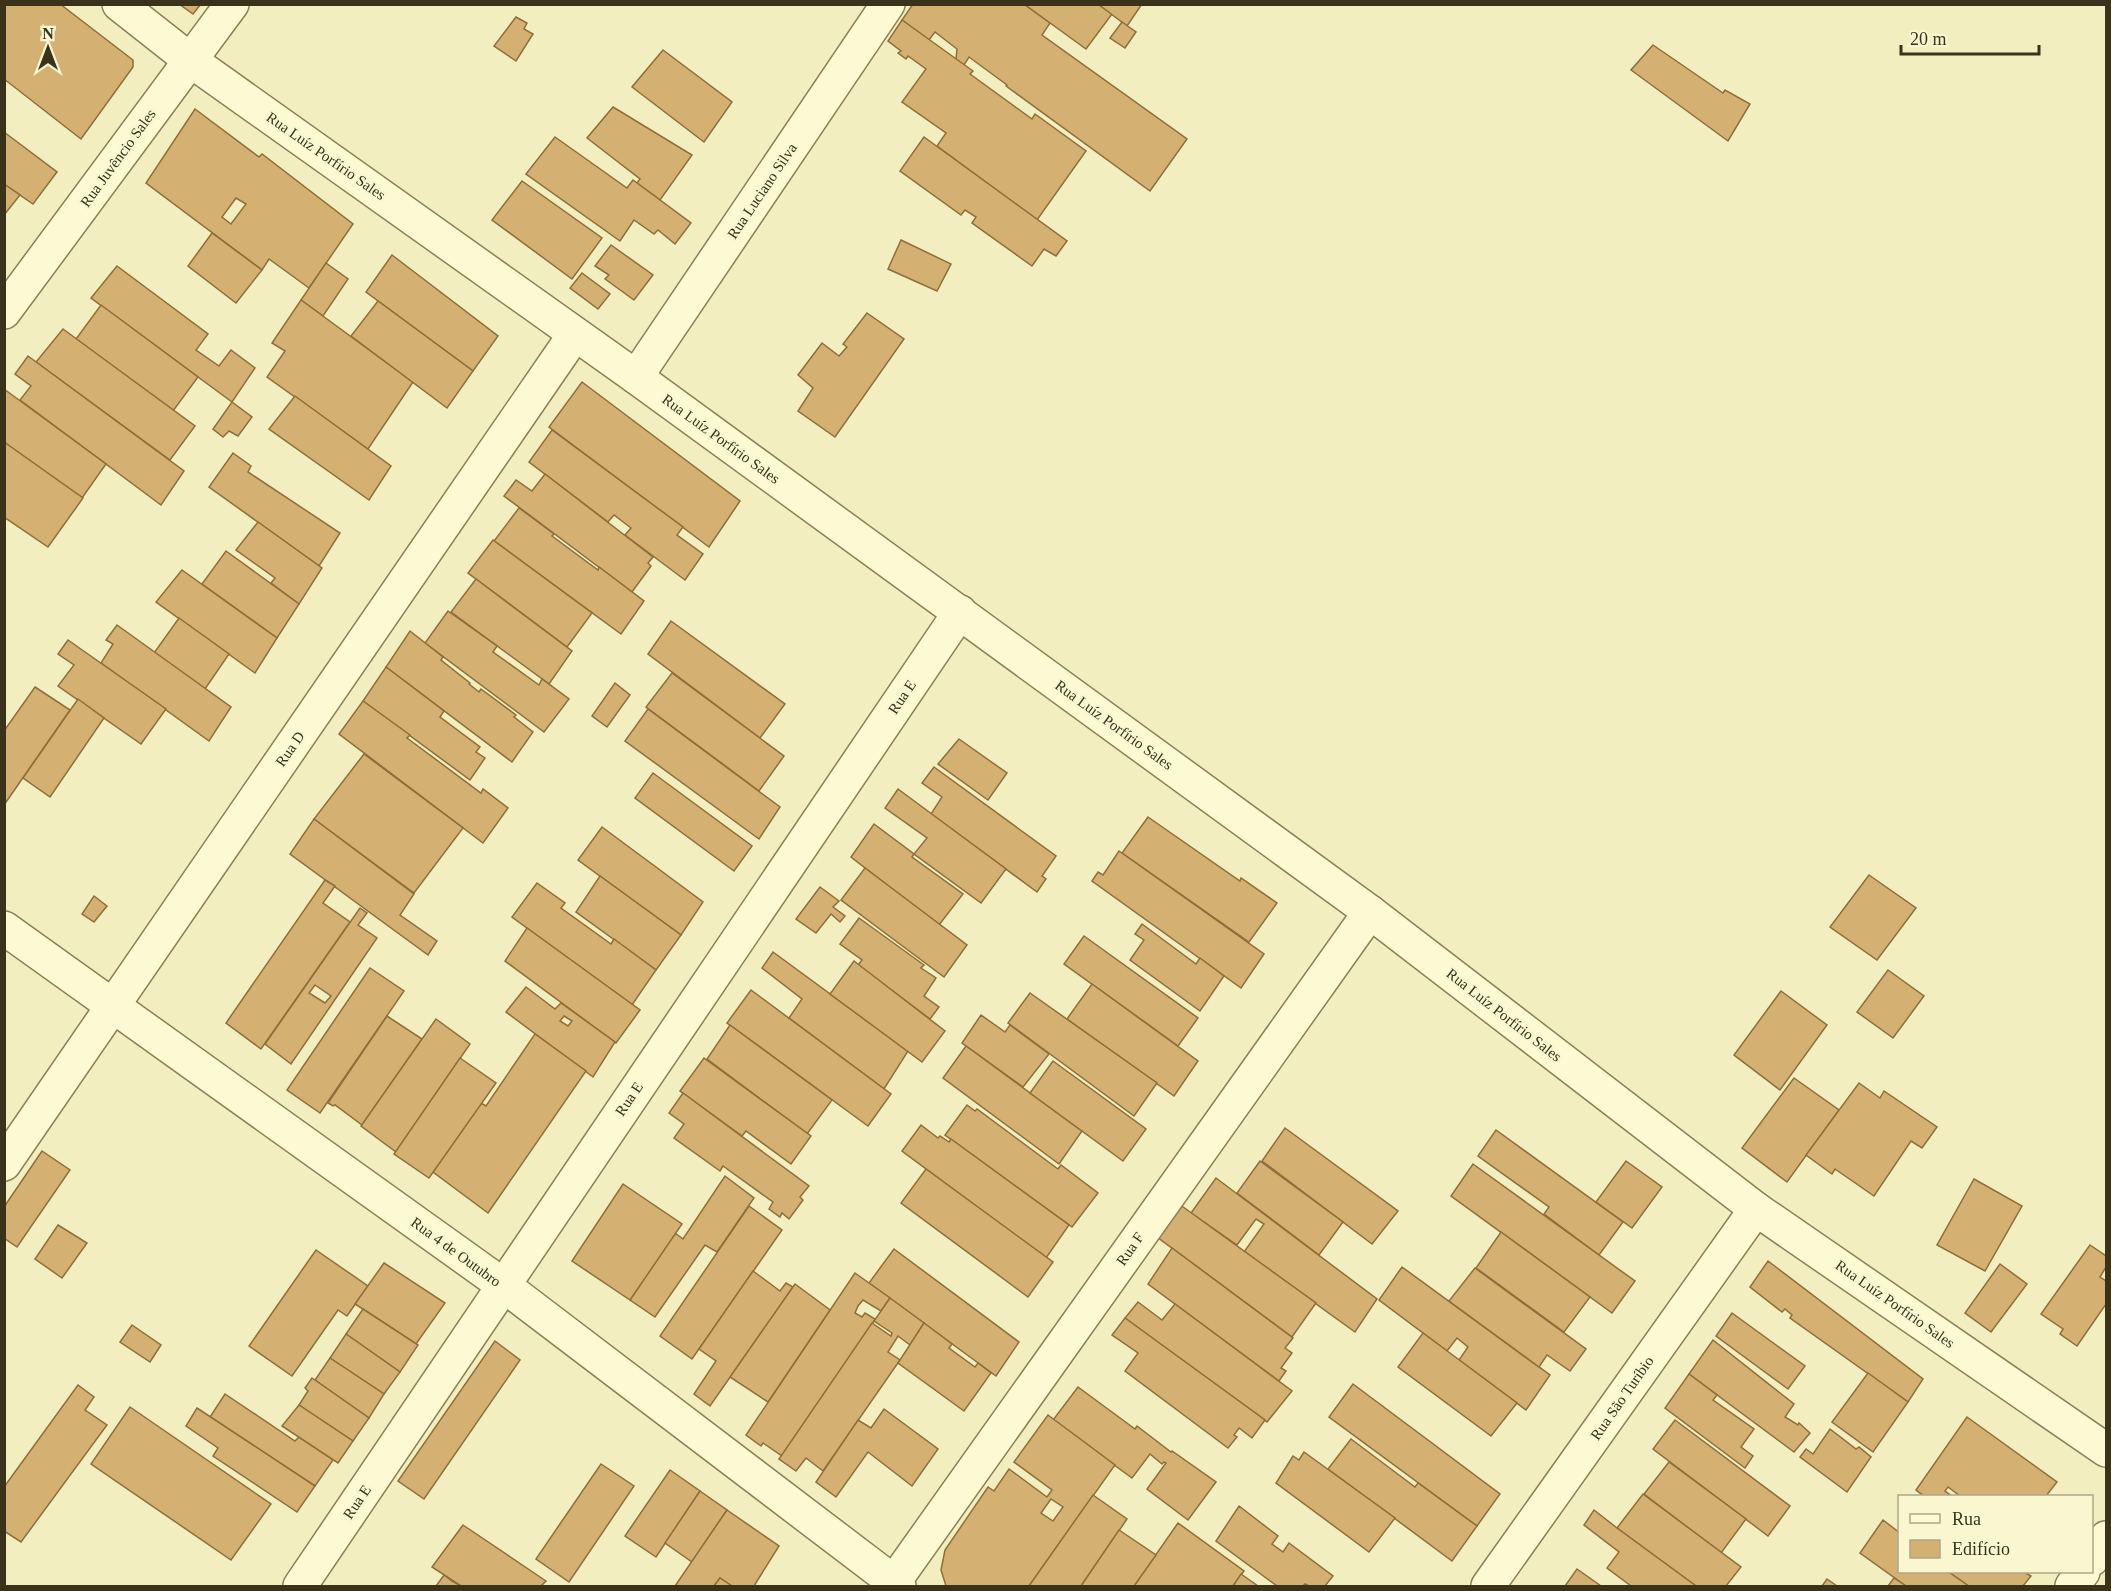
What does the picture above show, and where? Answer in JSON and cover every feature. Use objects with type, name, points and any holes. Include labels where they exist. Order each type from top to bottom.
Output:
[{"type":"street","name":"Rua Luíz Porfírio Sales","points":[[119,4],[190,60],[636,377],[1370,912],[1756,1209],[2106,1450]]},
{"type":"street","name":"Rua Juvêncio Sales","points":[[4,312],[232,4]]},
{"type":"street","name":"Rua Luciano Silva","points":[[636,377],[888,4]]},
{"type":"street","name":"Rua D","points":[[4,1164],[575,334]]},
{"type":"street","name":"Rua E","points":[[300,1587],[502,1285],[960,612]]},
{"type":"street","name":"Rua F","points":[[895,1585],[1370,912]]},
{"type":"street","name":"Rua 4 de Outubro","points":[[4,928],[502,1285],[895,1585]]},
{"type":"street","name":"Rua São Turíbio","points":[[1488,1587],[1756,1209]]},
{"type":"street","points":[[2093,1556],[2106,1538]]},
{"type":"street","points":[[2072,1587],[2082,1573]]},
{"type":"building","points":[[4,4],[60,4],[133,60],[133,67],[81,139],[4,79]]},
{"type":"building","points":[[179,4],[201,4],[193,14]]},
{"type":"building","points":[[913,4],[1024,4],[1050,23],[1042,35],[1187,139],[1150,191],[969,57],[964,65],[956,59],[957,49],[935,32],[929,40],[902,20]]},
{"type":"building","points":[[1024,4],[1098,4],[1112,14],[1086,49]]},
{"type":"building","points":[[1098,4],[1142,4],[1127,26]]},
{"type":"building","points":[[516,17],[527,23],[524,29],[533,34],[516,61],[494,46]]},
{"type":"building","points":[[902,20],[973,71],[970,74],[1032,119],[1035,114],[1086,151],[1037,220],[937,146],[946,133],[902,102],[926,69],[908,56],[906,59],[898,53],[901,51],[888,41]]},
{"type":"building","points":[[1122,22],[1136,32],[1125,48],[1110,38]]},
{"type":"building","points":[[1653,45],[1723,93],[1725,90],[1750,104],[1728,141],[1631,70]]},
{"type":"building","points":[[663,50],[732,102],[704,142],[632,87]]},
{"type":"building","points":[[613,107],[692,155],[660,200],[637,183],[640,179],[587,138]]},
{"type":"building","points":[[195,109],[259,157],[262,154],[353,224],[309,288],[269,259],[262,270],[146,183]],"holes":[[[236,198],[246,204],[231,224],[222,217]]]},
{"type":"building","points":[[4,132],[57,172],[33,204],[4,184]]},
{"type":"building","points":[[555,137],[627,188],[633,180],[691,223],[675,244],[658,230],[654,234],[634,220],[620,241],[526,174]]},
{"type":"building","points":[[924,137],[1067,241],[1056,256],[1044,249],[1032,266],[972,223],[976,217],[965,210],[961,215],[900,171]]},
{"type":"building","points":[[522,181],[602,238],[572,279],[492,220]]},
{"type":"building","points":[[4,184],[20,195],[4,215]]},
{"type":"building","points":[[212,233],[262,270],[236,303],[188,266]]},
{"type":"building","points":[[901,240],[951,264],[937,291],[888,269]]},
{"type":"building","points":[[611,245],[653,275],[634,300],[605,279],[609,275],[595,266]]},
{"type":"building","points":[[392,255],[498,336],[473,371],[366,292]]},
{"type":"building","points":[[326,263],[348,279],[323,316],[301,300]]},
{"type":"building","points":[[117,266],[208,334],[196,350],[219,366],[231,350],[255,368],[232,402],[91,298]]},
{"type":"building","points":[[582,273],[610,294],[598,309],[570,288]]},
{"type":"building","points":[[301,300],[413,382],[368,449],[267,377],[285,351],[272,343]]},
{"type":"building","points":[[378,301],[473,371],[447,408],[351,336]]},
{"type":"building","points":[[101,305],[198,377],[173,411],[76,339]]},
{"type":"building","points":[[867,313],[904,339],[835,437],[798,411],[813,388],[798,375],[822,343],[839,356],[847,347],[843,344]]},
{"type":"building","points":[[63,329],[195,426],[170,460],[36,362]]},
{"type":"building","points":[[28,356],[184,471],[161,505],[20,400],[31,386],[15,374]]},
{"type":"building","points":[[582,382],[740,501],[709,547],[549,427]]},
{"type":"building","points":[[4,389],[106,464],[82,498],[4,442]]},
{"type":"building","points":[[295,396],[391,466],[369,500],[269,429]]},
{"type":"building","points":[[232,402],[252,417],[238,436],[229,431],[223,437],[213,429]]},
{"type":"building","points":[[552,430],[683,527],[677,535],[703,554],[685,580],[625,535],[631,528],[614,515],[608,522],[529,462]]},
{"type":"building","points":[[4,442],[83,498],[48,547],[4,517]]},
{"type":"building","points":[[233,453],[251,466],[248,472],[340,533],[319,566],[209,487]]},
{"type":"building","points":[[545,474],[653,557],[648,563],[651,566],[632,592],[504,496],[516,480],[532,491]]},
{"type":"building","points":[[519,508],[554,534],[552,536],[598,570],[599,567],[644,601],[621,634],[494,541]]},
{"type":"building","points":[[258,522],[322,568],[299,604],[271,583],[275,578],[236,550]]},
{"type":"building","points":[[493,540],[592,613],[567,647],[468,573]]},
{"type":"building","points":[[226,551],[299,604],[277,638],[202,584]]},
{"type":"building","points":[[182,570],[277,638],[255,673],[156,602]]},
{"type":"building","points":[[476,579],[572,651],[549,684],[451,612]]},
{"type":"building","points":[[448,611],[497,646],[493,652],[539,685],[542,679],[569,699],[544,732],[425,643]]},
{"type":"building","points":[[179,618],[229,654],[205,689],[154,653]]},
{"type":"building","points":[[671,621],[785,704],[760,738],[648,654]]},
{"type":"building","points":[[117,625],[231,707],[209,741],[101,663],[113,644],[106,640]]},
{"type":"building","points":[[410,631],[443,657],[441,660],[469,684],[479,692],[481,689],[516,715],[514,717],[533,732],[512,762],[386,667]]},
{"type":"building","points":[[68,640],[166,709],[141,744],[58,686],[74,665],[58,654]]},
{"type":"building","points":[[386,667],[444,711],[440,717],[480,747],[476,752],[485,758],[470,780],[363,701]]},
{"type":"building","points":[[672,673],[784,756],[759,791],[646,707]]},
{"type":"building","points":[[615,683],[630,695],[607,727],[592,716]]},
{"type":"building","points":[[35,687],[70,710],[4,805],[4,731]]},
{"type":"building","points":[[78,699],[104,718],[50,797],[23,778]]},
{"type":"building","points":[[363,701],[410,735],[407,738],[481,793],[483,789],[508,808],[483,843],[339,734]]},
{"type":"building","points":[[648,709],[780,807],[759,839],[625,741]]},
{"type":"building","points":[[959,739],[1007,773],[988,800],[938,764]]},
{"type":"building","points":[[364,754],[463,828],[414,893],[314,819]]},
{"type":"building","points":[[934,767],[1056,856],[1042,876],[1046,879],[1037,892],[931,814],[942,797],[922,783]]},
{"type":"building","points":[[653,773],[752,846],[734,871],[635,798]]},
{"type":"building","points":[[898,789],[1006,869],[981,903],[914,854],[927,838],[885,808]]},
{"type":"building","points":[[1148,817],[1240,881],[1241,878],[1277,903],[1249,942],[1122,853]]},
{"type":"building","points":[[314,819],[414,894],[400,915],[437,941],[428,955],[290,854]]},
{"type":"building","points":[[874,824],[914,854],[912,857],[963,894],[939,925],[851,857]]},
{"type":"building","points":[[602,827],[703,902],[681,935],[578,860]]},
{"type":"building","points":[[1119,851],[1264,954],[1241,988],[1092,881],[1098,872],[1103,875]]},
{"type":"building","points":[[865,868],[967,945],[944,977],[841,900]]},
{"type":"building","points":[[1869,875],[1916,908],[1877,960],[1830,927]]},
{"type":"building","points":[[600,876],[681,935],[656,970],[576,912]]},
{"type":"building","points":[[325,880],[335,886],[323,903],[350,922],[261,1049],[226,1023]]},
{"type":"building","points":[[537,883],[565,903],[561,908],[611,944],[614,939],[656,970],[632,1005],[512,917]]},
{"type":"building","points":[[820,887],[839,901],[833,907],[845,916],[840,922],[831,914],[816,933],[796,919]]},
{"type":"building","points":[[94,896],[107,906],[94,922],[82,914]]},
{"type":"building","points":[[360,908],[367,913],[358,925],[377,938],[291,1064],[265,1044]],"holes":[[[315,985],[331,996],[325,1003],[309,993]]]},
{"type":"building","points":[[859,918],[924,965],[921,968],[936,978],[924,996],[939,1007],[930,1019],[858,965],[862,960],[840,944]]},
{"type":"building","points":[[1142,924],[1196,964],[1200,958],[1224,976],[1200,1011],[1130,960],[1144,940],[1135,934]]},
{"type":"building","points":[[527,928],[640,1010],[616,1043],[505,961]]},
{"type":"building","points":[[1084,936],[1198,1018],[1178,1046],[1064,964]]},
{"type":"building","points":[[773,952],[908,1051],[884,1089],[789,1018],[802,999],[762,968]]},
{"type":"building","points":[[854,961],[945,1031],[922,1062],[830,994]]},
{"type":"building","points":[[370,968],[404,991],[320,1113],[287,1090]]},
{"type":"building","points":[[1888,970],[1924,996],[1893,1038],[1857,1012]]},
{"type":"building","points":[[1092,984],[1198,1061],[1174,1096],[1067,1019]]},
{"type":"building","points":[[526,987],[555,1009],[561,1003],[615,1042],[593,1077],[506,1012]],"holes":[[[564,1016],[572,1021],[568,1026],[560,1021]]]},
{"type":"building","points":[[751,990],[891,1094],[868,1126],[727,1023]]},
{"type":"building","points":[[1781,991],[1827,1025],[1780,1090],[1734,1055]]},
{"type":"building","points":[[1030,993],[1157,1083],[1134,1116],[1008,1023]]},
{"type":"building","points":[[981,1015],[1005,1032],[1010,1025],[1049,1054],[1023,1087],[962,1043]]},
{"type":"building","points":[[387,1016],[422,1039],[362,1125],[335,1105],[328,1103]]},
{"type":"building","points":[[436,1019],[470,1044],[396,1152],[361,1126]]},
{"type":"building","points":[[730,1025],[832,1100],[807,1134],[707,1059]]},
{"type":"building","points":[[535,1034],[586,1071],[488,1213],[433,1172],[481,1103],[486,1106]]},
{"type":"building","points":[[966,1046],[1082,1131],[1059,1164],[943,1078]]},
{"type":"building","points":[[460,1058],[496,1083],[429,1178],[394,1154]]},
{"type":"building","points":[[704,1058],[811,1136],[791,1164],[746,1131],[742,1136],[680,1091]]},
{"type":"building","points":[[1053,1061],[1146,1129],[1123,1161],[1030,1093]]},
{"type":"building","points":[[1794,1078],[1839,1110],[1787,1182],[1742,1148]]},
{"type":"building","points":[[1859,1083],[1880,1098],[1884,1091],[1937,1127],[1922,1148],[1911,1141],[1874,1196],[1835,1169],[1832,1174],[1806,1155]]},
{"type":"building","points":[[683,1093],[809,1186],[800,1197],[803,1200],[789,1219],[782,1213],[780,1217],[769,1209],[773,1202],[723,1166],[720,1171],[674,1138],[684,1124],[669,1113]]},
{"type":"building","points":[[967,1105],[975,1111],[977,1109],[1058,1169],[1061,1165],[1098,1193],[1072,1227],[945,1135]]},
{"type":"building","points":[[921,1125],[938,1138],[940,1136],[949,1142],[951,1139],[1069,1225],[1046,1258],[902,1151]]},
{"type":"building","points":[[1285,1128],[1398,1211],[1372,1244],[1262,1161]]},
{"type":"building","points":[[1496,1130],[1623,1222],[1599,1255],[1544,1214],[1549,1207],[1478,1156]]},
{"type":"building","points":[[42,1151],[70,1170],[17,1247],[4,1238],[4,1207]]},
{"type":"building","points":[[1260,1161],[1343,1222],[1319,1255],[1237,1193]]},
{"type":"building","points":[[1626,1161],[1662,1187],[1632,1228],[1596,1202]]},
{"type":"building","points":[[1473,1164],[1635,1281],[1612,1313],[1451,1196]]},
{"type":"building","points":[[926,1169],[1053,1262],[1028,1297],[901,1203]]},
{"type":"building","points":[[725,1176],[754,1198],[717,1252],[705,1245],[655,1317],[630,1300],[675,1233],[683,1239]]},
{"type":"building","points":[[1216,1178],[1377,1299],[1355,1332],[1244,1252],[1264,1224],[1256,1219],[1237,1245],[1191,1213]]},
{"type":"building","points":[[1974,1179],[2022,1206],[1985,1271],[1937,1245]]},
{"type":"building","points":[[623,1184],[682,1224],[630,1300],[572,1261]]},
{"type":"building","points":[[1179,1204],[1316,1303],[1292,1337],[1157,1237]]},
{"type":"building","points":[[749,1206],[782,1230],[692,1359],[660,1336]]},
{"type":"building","points":[[58,1225],[87,1243],[62,1278],[35,1259]]},
{"type":"building","points":[[1501,1232],[1590,1297],[1564,1332],[1476,1268]]},
{"type":"building","points":[[2090,1245],[2106,1256],[2106,1267],[2100,1277],[2106,1281],[2106,1304],[2077,1346],[2060,1334],[2063,1329],[2041,1314]]},
{"type":"building","points":[[1172,1248],[1293,1338],[1285,1348],[1292,1353],[1281,1368],[1286,1371],[1279,1381],[1148,1284]]},
{"type":"building","points":[[894,1249],[1019,1342],[996,1376],[869,1283]]},
{"type":"building","points":[[316,1250],[368,1286],[347,1316],[338,1310],[292,1376],[249,1346]]},
{"type":"building","points":[[1768,1261],[1923,1379],[1908,1402],[1790,1318],[1792,1315],[1785,1309],[1782,1312],[1750,1287]]},
{"type":"building","points":[[384,1263],[445,1303],[416,1344],[355,1304]]},
{"type":"building","points":[[2000,1264],[2027,1284],[1991,1332],[1965,1313]]},
{"type":"building","points":[[1402,1267],[1550,1375],[1526,1410],[1459,1360],[1468,1347],[1457,1338],[1447,1351],[1379,1300]]},
{"type":"building","points":[[1475,1268],[1586,1349],[1570,1371],[1547,1355],[1539,1367],[1449,1301]]},
{"type":"building","points":[[753,1271],[780,1291],[786,1283],[793,1287],[710,1406],[694,1394],[716,1361],[699,1349]]},
{"type":"building","points":[[855,1273],[890,1298],[881,1311],[863,1300],[858,1306],[855,1313],[862,1317],[865,1313],[875,1319],[874,1321],[782,1456],[763,1443],[761,1446],[746,1435]]},
{"type":"building","points":[[795,1284],[830,1310],[768,1402],[730,1377]]},
{"type":"building","points":[[890,1298],[924,1323],[910,1345],[898,1336],[888,1352],[900,1360],[823,1471],[806,1458],[796,1471],[779,1459],[872,1323],[891,1336],[892,1333],[874,1321]]},
{"type":"building","points":[[1138,1302],[1162,1320],[1175,1304],[1292,1391],[1267,1422],[1125,1318]]},
{"type":"building","points":[[363,1309],[418,1345],[400,1372],[346,1334]]},
{"type":"building","points":[[1732,1313],[1805,1366],[1788,1389],[1716,1336]]},
{"type":"building","points":[[1125,1318],[1265,1420],[1252,1438],[1239,1428],[1234,1435],[1237,1437],[1228,1448],[1125,1371],[1138,1353],[1112,1335]]},
{"type":"building","points":[[924,1323],[952,1344],[949,1348],[975,1367],[978,1363],[991,1373],[964,1411],[898,1363]]},
{"type":"building","points":[[132,1325],[161,1345],[150,1362],[120,1342]]},
{"type":"building","points":[[1423,1333],[1517,1403],[1491,1436],[1398,1367]]},
{"type":"building","points":[[346,1334],[400,1372],[384,1394],[330,1358]]},
{"type":"building","points":[[1713,1340],[1794,1404],[1785,1417],[1798,1425],[1799,1423],[1810,1433],[1794,1452],[1689,1374]]},
{"type":"building","points":[[495,1341],[520,1360],[424,1499],[398,1481]]},
{"type":"building","points":[[330,1358],[384,1394],[369,1418],[315,1380]]},
{"type":"building","points":[[1868,1373],[1908,1402],[1873,1452],[1832,1422]]},
{"type":"building","points":[[1689,1374],[1717,1395],[1713,1400],[1754,1429],[1741,1447],[1753,1456],[1745,1468],[1665,1408]]},
{"type":"building","points":[[312,1378],[369,1418],[353,1441],[299,1405],[308,1391],[305,1388]]},
{"type":"building","points":[[1353,1384],[1500,1494],[1477,1526],[1329,1417]]},
{"type":"building","points":[[78,1385],[94,1397],[85,1410],[107,1425],[21,1542],[4,1531],[4,1487]]},
{"type":"building","points":[[1078,1387],[1135,1429],[1137,1426],[1216,1482],[1188,1520],[1147,1489],[1166,1463],[1162,1464],[1150,1454],[1132,1478],[1053,1420]]},
{"type":"building","points":[[225,1394],[295,1441],[299,1437],[333,1460],[315,1486],[210,1417]]},
{"type":"building","points":[[299,1405],[353,1441],[338,1463],[282,1426]]},
{"type":"building","points":[[130,1407],[271,1504],[231,1560],[91,1464]]},
{"type":"building","points":[[197,1408],[315,1486],[297,1512],[213,1456],[218,1448],[186,1426]]},
{"type":"building","points":[[884,1409],[938,1449],[912,1486],[868,1452],[836,1497],[816,1482],[858,1420],[871,1428]]},
{"type":"building","points":[[1048,1415],[1115,1465],[1029,1586],[946,1586],[941,1570],[945,1550],[988,1487],[994,1491],[1009,1469],[1047,1497],[1052,1490],[1014,1462]],"holes":[[[1051,1499],[1063,1507],[1053,1521],[1041,1513]]]},
{"type":"building","points":[[1967,1417],[2057,1482],[2047,1495],[1959,1495],[1948,1487],[1945,1491],[1951,1495],[1923,1495],[1916,1490]]},
{"type":"building","points":[[1675,1420],[1790,1506],[1768,1536],[1653,1449]]},
{"type":"building","points":[[1830,1429],[1856,1449],[1859,1447],[1871,1457],[1847,1492],[1800,1457],[1806,1449],[1813,1454]]},
{"type":"building","points":[[1351,1439],[1415,1487],[1418,1483],[1477,1526],[1452,1561],[1328,1469]]},
{"type":"building","points":[[1304,1452],[1395,1518],[1369,1552],[1276,1483],[1293,1456],[1299,1460]]},
{"type":"building","points":[[1669,1462],[1746,1519],[1721,1553],[1644,1494]]},
{"type":"building","points":[[601,1464],[634,1486],[569,1582],[536,1559]]},
{"type":"building","points":[[670,1470],[700,1491],[656,1557],[625,1536]]},
{"type":"building","points":[[700,1491],[727,1510],[692,1562],[665,1543]]},
{"type":"building","points":[[1643,1494],[1741,1567],[1726,1586],[1696,1586],[1617,1528]]},
{"type":"building","points":[[1093,1495],[1127,1519],[1081,1586],[1029,1586]]},
{"type":"building","points":[[1239,1506],[1278,1536],[1272,1544],[1283,1552],[1289,1543],[1333,1576],[1325,1586],[1305,1584],[1303,1586],[1277,1586],[1216,1541]]},
{"type":"building","points":[[727,1510],[779,1546],[754,1586],[732,1586],[720,1578],[714,1586],[675,1586]]},
{"type":"building","points":[[1594,1510],[1696,1586],[1631,1586],[1607,1568],[1619,1552],[1584,1525]]},
{"type":"building","points":[[1883,1520],[1898,1531],[1898,1573],[1950,1573],[1969,1586],[1906,1586],[1860,1553]]},
{"type":"building","points":[[1178,1523],[1244,1571],[1233,1586],[1134,1586]]},
{"type":"building","points":[[463,1525],[546,1581],[541,1586],[461,1586],[432,1567]]},
{"type":"building","points":[[1119,1530],[1156,1555],[1134,1586],[1081,1586]]},
{"type":"building","points":[[1577,1569],[1601,1586],[1565,1586]]},
{"type":"building","points":[[1950,1573],[2026,1573],[2031,1576],[2023,1586],[1969,1586]]},
{"type":"building","points":[[1241,1574],[1258,1586],[1233,1586]]},
{"type":"building","points":[[444,1575],[452,1581],[461,1586],[436,1586]]},
{"type":"building","points":[[720,1578],[732,1586],[714,1586]]},
{"type":"building","points":[[1894,1578],[1906,1586],[1888,1586]]},
{"type":"building","points":[[1827,1579],[1837,1586],[1822,1586]]}]
